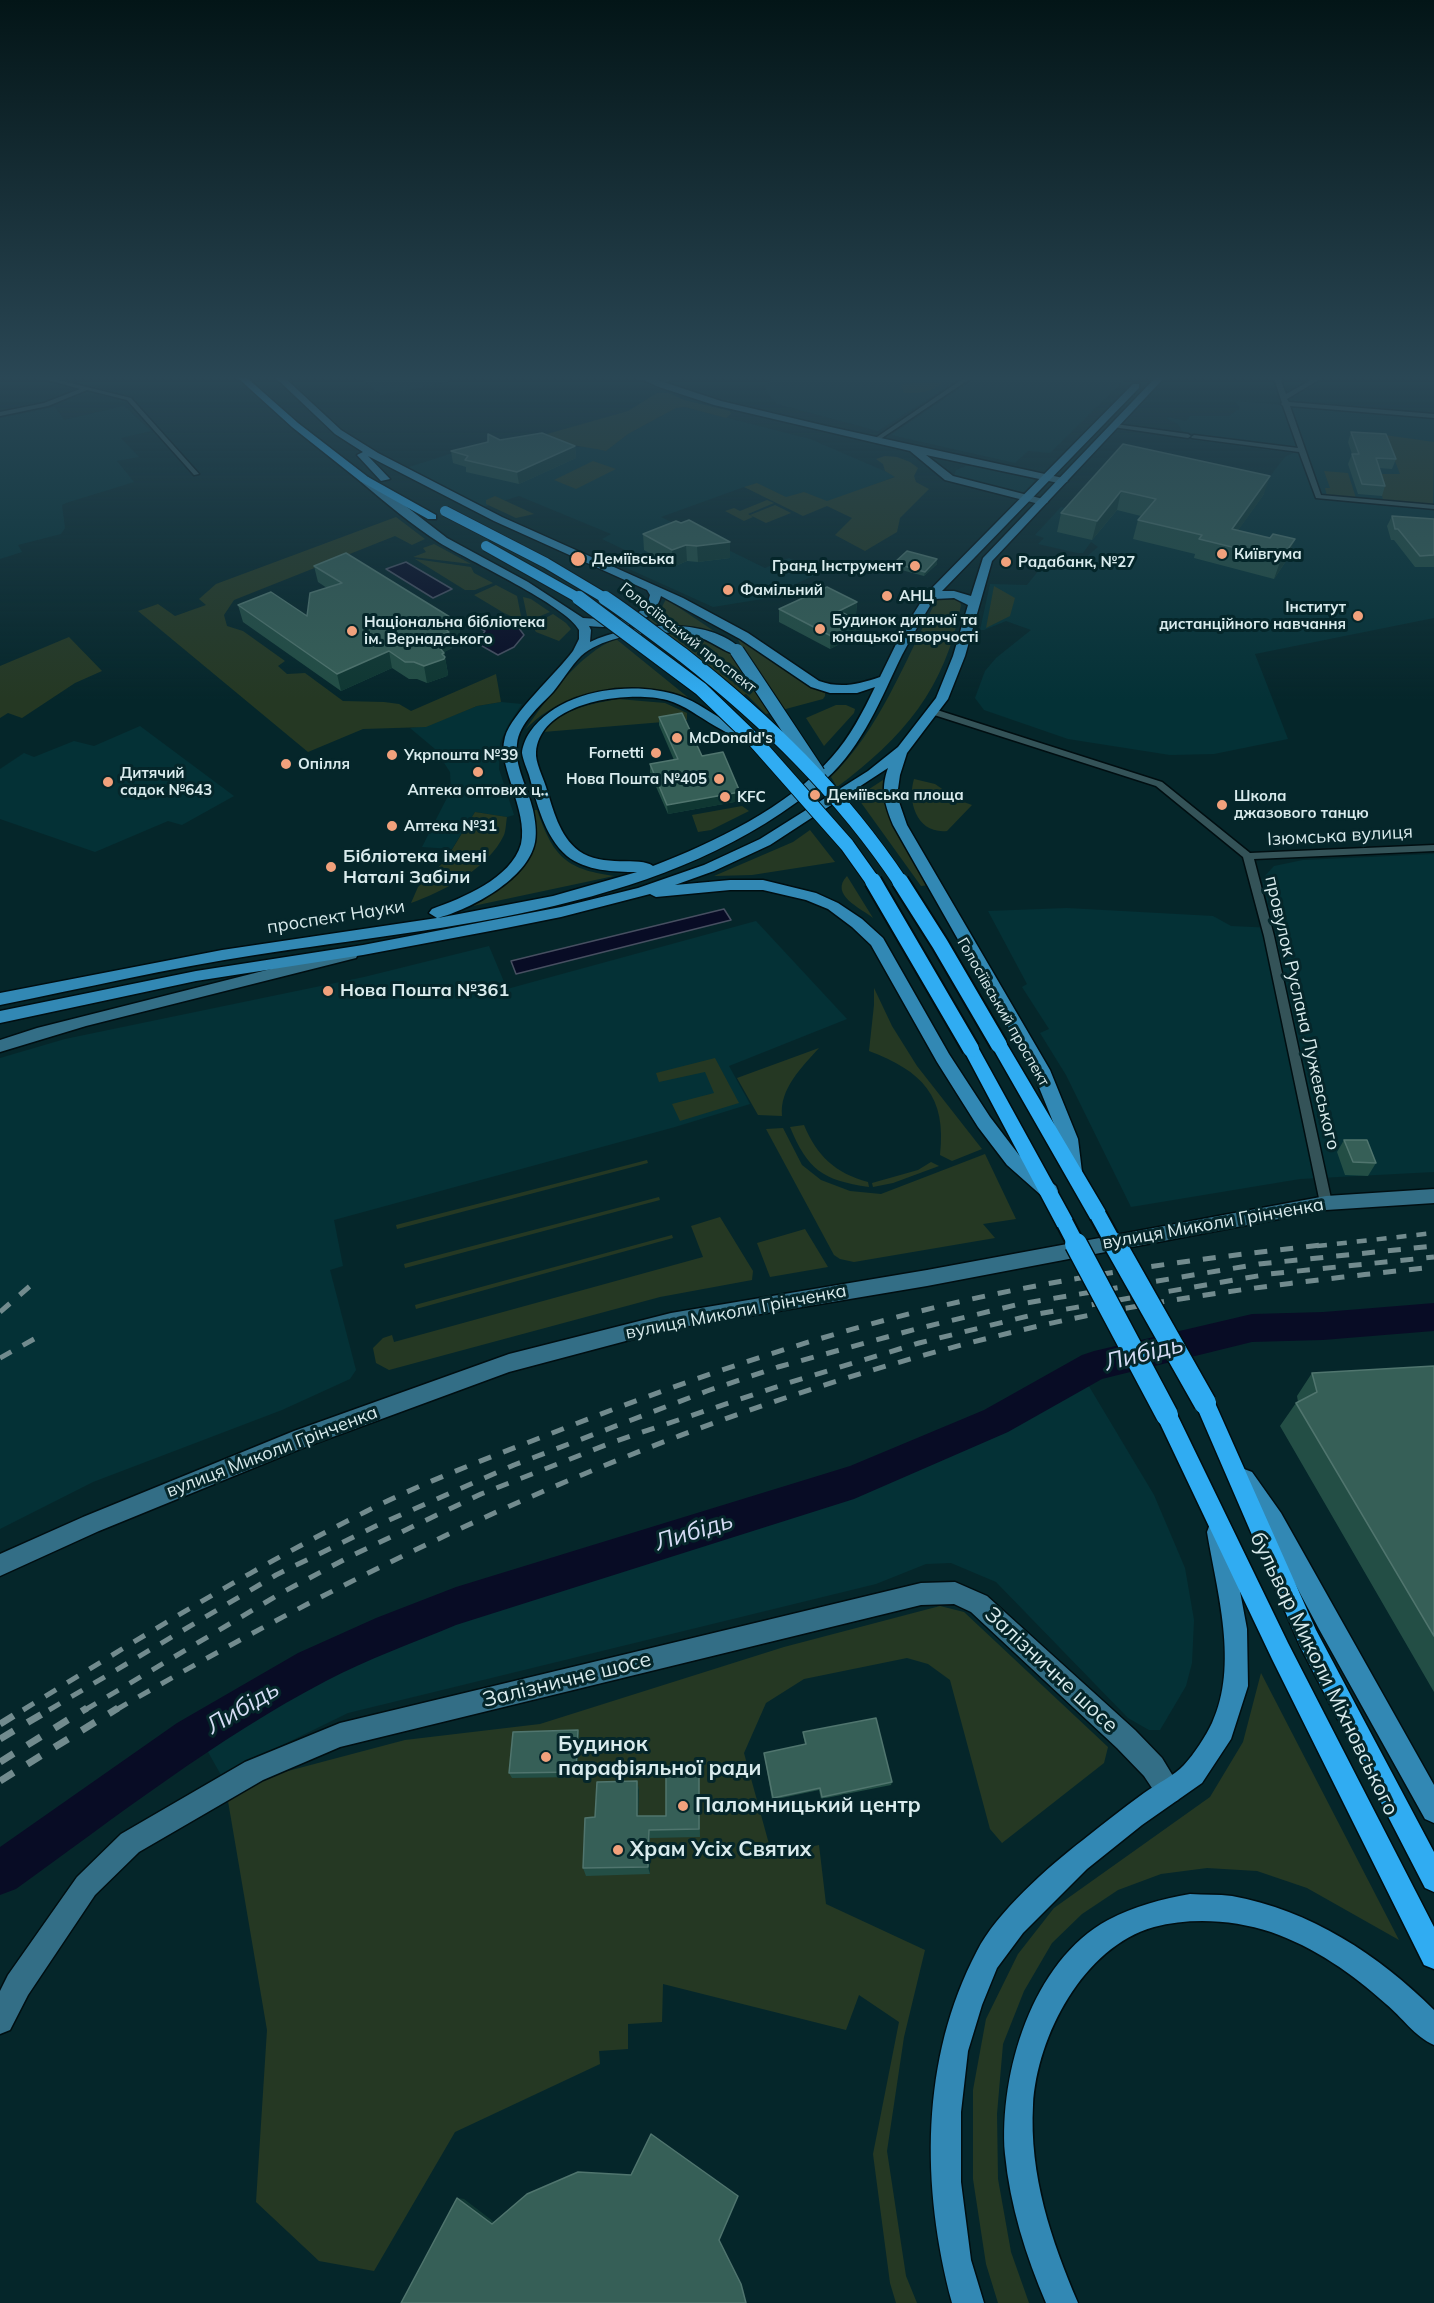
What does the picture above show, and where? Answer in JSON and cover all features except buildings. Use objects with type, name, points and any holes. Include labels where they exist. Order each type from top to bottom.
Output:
[{"type":"highway","name":"Голосіївський проспект","points":[[377,485],[591,605],[701,689],[756,742],[847,845],[928,973],[971,1049],[1167,1415]]},
{"type":"highway","name":"Голосіївський проспект","points":[[397,485],[544,562],[606,598],[722,685],[782,740],[826,785],[927,920],[1205,1403]]},
{"type":"highway","name":"бульвар Миколи Міхновського","points":[[1205,1403],[1308,1638],[1434,1879]]},
{"type":"highway","name":"бульвар Миколи Міхновського","points":[[1167,1415],[1280,1651],[1434,1955]]},
{"type":"main road","points":[[373,485],[433,533],[546,598],[580,621],[585,630],[585,639],[578,653],[519,723],[510,743],[509,758],[530,827],[527,845],[521,858],[508,872],[471,898],[451,908],[390,929]]},
{"type":"main road","name":"Голосіївський проспект","points":[[432,485],[498,519],[649,585],[726,626],[815,684],[830,689],[857,689],[885,679]]},
{"type":"main road","points":[[756,742],[692,706],[667,696],[633,693],[580,702],[557,711],[544,721],[530,741],[529,753],[560,842],[568,851],[584,860],[621,868],[675,864],[752,828],[789,802],[823,773],[856,734],[930,596],[1041,485]]},
{"type":"main road","points":[[642,892],[709,868],[765,842],[856,786],[903,750],[934,712],[950,681],[987,560],[1060,485]]},
{"type":"main road","points":[[580,621],[609,624],[641,617],[656,600],[656,595],[649,585]]},
{"type":"main road","points":[[930,596],[953,592],[964,595],[975,605]]},
{"type":"main road","points":[[726,626],[737,651],[826,785]]},
{"type":"main road","points":[[578,653],[606,638],[657,629],[714,637],[737,651]]},
{"type":"main road","points":[[903,750],[888,785],[888,799],[900,825],[1041,1070],[1069,1139],[1073,1172]]},
{"type":"main road","name":"проспект Науки","points":[[0,999],[168,964],[498,911],[554,899],[675,864]]},
{"type":"main road","points":[[642,892],[669,893],[730,885],[763,885],[811,896],[833,906],[857,923],[877,942],[943,1058],[984,1122],[1013,1160],[1049,1192]]},
{"type":"main road","name":"проспект Науки","points":[[0,1017],[196,976],[363,950],[561,912],[642,892]]},
{"type":"main road","points":[[1232,1464],[1273,1520],[1327,1621],[1434,1810]]},
{"type":"main road","points":[[968,2303],[956,2260],[946,2182],[946,2112],[952,2061],[968,2005],[987,1959],[1013,1923],[1078,1860],[1133,1816],[1193,1774],[1222,1731],[1236,1686],[1235,1629],[1216,1516]]},
{"type":"main road","points":[[1062,2303],[1033,2222],[1020,2162],[1019,2104],[1028,2055],[1044,2012],[1066,1975],[1094,1945],[1124,1924],[1157,1912],[1191,1907],[1227,1908],[1263,1915],[1298,1928],[1332,1946],[1400,1995],[1433,2029]]},
{"type":"street","points":[[972,485],[1043,502]]},
{"type":"street","points":[[1314,485],[1318,496],[1434,507]]},
{"type":"street","name":"провулок Руслана Лужевського","points":[[934,712],[1159,784],[1248,856],[1269,936],[1326,1203]]},
{"type":"street","name":"Ізюмська вулиця","points":[[1248,856],[1434,848]]},
{"type":"street","name":"проспект Науки","points":[[0,1046],[363,950]]},
{"type":"street","name":"вулиця Миколи Грінченка","points":[[0,1566],[91,1524],[294,1441],[508,1363],[671,1321],[927,1278],[1067,1249],[1326,1203],[1434,1197]]},
{"type":"street","name":"Залізничне шосе","points":[[0,2020],[18,1985],[86,1886],[130,1843],[254,1771],[340,1735],[921,1594],[954,1593],[979,1604],[1126,1739],[1153,1767],[1169,1791]]},
{"type":"shaded area","points":[[0,485],[123,485],[62,505],[65,528],[61,534],[18,545],[22,552],[0,559]]},
{"type":"shaded area","points":[[441,485],[872,485],[803,513],[744,487],[661,517],[765,568],[789,558],[820,573],[762,599],[713,607],[609,560],[625,550],[602,539],[611,534],[519,496],[484,507]]},
{"type":"shaded area","points":[[985,485],[1031,485],[1018,494]]},
{"type":"shaded area","points":[[1238,485],[1434,485],[1434,618],[1255,654],[1288,739],[1214,754],[1170,755],[1068,739],[984,710],[975,698],[985,671],[996,658],[1031,630],[1006,621],[980,630],[990,584],[1027,585],[1050,556],[1080,562],[1098,547],[1091,542],[1083,553],[1077,553],[1038,544],[1044,538],[1035,535],[1061,507],[1105,517],[1102,511]]},
{"type":"shaded area","points":[[406,562],[452,589],[433,598],[386,569]]},
{"type":"shaded area","points":[[491,619],[515,623],[524,635],[514,647],[498,655],[475,642],[481,640],[485,631],[473,624]]},
{"type":"shaded area","points":[[501,702],[522,704],[508,725],[500,743],[499,769],[514,815],[507,817],[475,812],[452,849],[422,847],[451,790],[450,772],[435,749],[410,728],[426,726],[477,706]]},
{"type":"shaded area","name":"Дитячий садок №643","points":[[140,726],[234,796],[182,825],[168,821],[95,852],[0,819],[0,769],[24,753],[34,757],[74,741],[94,746]]},
{"type":"shaded area","points":[[1434,854],[1434,1172],[1300,1179],[1131,1207],[1066,1075],[1040,1033],[1049,1029],[1022,987],[1027,984],[988,911],[1067,908],[1213,916],[1231,926],[1273,928],[1262,879],[1274,866],[1303,860]]},
{"type":"shaded area","points":[[724,909],[731,920],[516,974],[511,961]]},
{"type":"shaded area","points":[[756,921],[847,1019],[729,1066],[750,1104],[675,1127],[334,1220],[343,1266],[330,1270],[356,1370],[350,1379],[282,1410],[93,1482],[0,1529],[0,1058],[65,1039],[364,977],[489,946],[507,989]]},
{"type":"shaded area","points":[[1087,1383],[1154,1495],[1185,1568],[1194,1620],[1192,1663],[1186,1686],[1160,1730],[1149,1730],[1128,1718],[996,1582],[951,1563],[926,1564],[876,1584],[348,1713],[221,1775],[203,1743],[310,1676],[395,1635],[869,1481]]},
{"type":"green space","points":[[567,485],[583,485],[576,489]]},
{"type":"green space","points":[[762,485],[786,497],[804,492],[827,501],[871,485],[922,485],[929,489],[900,518],[897,532],[865,551],[835,535],[852,518],[827,506],[803,516],[744,487]]},
{"type":"green space","points":[[1329,485],[1352,485],[1356,498],[1327,496],[1325,488],[1330,488]]},
{"type":"green space","points":[[1380,485],[1433,485],[1433,504],[1383,500]]},
{"type":"green space","points":[[495,496],[534,514],[516,518],[486,504],[486,500]]},
{"type":"green space","points":[[767,500],[774,503],[748,514],[753,517],[744,521],[725,511],[734,508],[740,511]]},
{"type":"green space","points":[[775,505],[791,513],[766,523],[750,515]]},
{"type":"green space","points":[[396,517],[425,539],[412,545],[395,536],[234,600],[224,615],[227,626],[243,631],[285,661],[278,666],[287,674],[305,673],[343,701],[399,704],[411,711],[496,674],[501,702],[477,706],[426,727],[363,729],[308,752],[138,611],[158,604],[175,616],[206,605],[199,599],[216,584]]},
{"type":"green space","points":[[434,544],[471,564],[413,557],[426,552],[423,548]]},
{"type":"green space","points":[[415,559],[471,567],[474,573],[493,583],[475,590],[465,590]]},
{"type":"green space","points":[[496,585],[517,596],[522,621],[474,595]]},
{"type":"green space","points":[[994,586],[1015,598],[1010,616],[986,628]]},
{"type":"green space","points":[[523,597],[531,599],[550,612],[528,621]]},
{"type":"green space","points":[[948,597],[959,600],[961,605],[954,635],[932,686],[918,709],[901,730],[837,787],[831,777],[848,758],[877,717],[934,605],[939,598]]},
{"type":"green space","points":[[666,599],[714,631],[677,625],[652,626],[646,622],[662,607]]},
{"type":"green space","points":[[553,614],[571,629],[559,641],[536,632],[532,625]]},
{"type":"green space","points":[[661,633],[713,642],[728,651],[744,671],[770,713],[766,714],[746,694],[739,697]]},
{"type":"green space","points":[[736,635],[825,693],[823,699],[782,710],[743,650]]},
{"type":"green space","points":[[69,637],[102,671],[75,683],[22,718],[8,713],[0,718],[0,666]]},
{"type":"green space","points":[[616,639],[690,699],[646,692],[602,692],[561,704],[542,715],[525,730],[543,704],[577,666]]},
{"type":"green space","points":[[618,699],[665,703],[687,713],[687,720],[543,732],[559,718],[577,709]]},
{"type":"green space","points":[[836,705],[846,705],[855,709],[854,713],[824,746],[806,718]]},
{"type":"green space","points":[[914,779],[935,784],[958,800],[972,805],[947,831],[937,831],[928,827],[917,815],[913,806]]},
{"type":"green space","points":[[883,780],[883,794],[891,822],[930,885],[921,886],[857,797]]},
{"type":"green space","points":[[742,806],[749,811],[711,830],[698,832],[692,815]]},
{"type":"green space","points":[[532,810],[537,810],[555,849],[563,857],[583,869],[614,876],[473,906],[513,879],[530,858],[535,829]]},
{"type":"green space","points":[[475,812],[507,817],[504,835],[497,847],[464,877],[411,903],[418,887],[445,861]]},
{"type":"green space","points":[[810,830],[835,862],[752,875],[714,876],[793,842]]},
{"type":"green space","points":[[847,876],[873,918],[844,895],[842,883]]},
{"type":"green space","points":[[874,988],[892,1026],[917,1066],[982,1149],[952,1161],[940,1155],[939,1117],[935,1101],[927,1088],[903,1067],[869,1051]]},
{"type":"green space","points":[[819,1048],[788,1088],[782,1106],[782,1116],[758,1115],[737,1078]]},
{"type":"green space","points":[[715,1058],[739,1103],[680,1121],[672,1104],[714,1093],[705,1072],[659,1082],[656,1073]]},
{"type":"green space","points":[[804,1125],[815,1146],[828,1162],[846,1174],[868,1182],[869,1187],[839,1181],[811,1163],[803,1154],[790,1127]]},
{"type":"green space","points":[[783,1128],[802,1165],[821,1180],[850,1191],[881,1194],[985,1154],[1016,1219],[983,1224],[995,1238],[854,1262],[840,1259],[834,1255],[766,1129]]},
{"type":"green space","points":[[647,1160],[648,1163],[397,1229],[396,1225]]},
{"type":"green space","points":[[931,1162],[939,1166],[893,1183],[873,1187],[872,1183],[918,1170]]},
{"type":"green space","points":[[659,1197],[660,1200],[405,1268],[404,1264]]},
{"type":"green space","points":[[720,1217],[753,1271],[752,1280],[660,1297],[389,1370],[376,1363],[373,1348],[383,1338],[392,1335],[394,1342],[703,1257],[691,1226]]},
{"type":"green space","points":[[805,1229],[828,1267],[770,1277],[757,1243]]},
{"type":"green space","points":[[672,1235],[673,1238],[416,1309],[415,1305]]},
{"type":"green space","points":[[940,1606],[964,1612],[1108,1747],[1104,1763],[1002,1843],[990,1829],[950,1680],[928,1664],[907,1658],[804,1679],[766,1703],[744,1753],[772,1855],[819,1845],[826,1904],[925,1950],[904,2037],[887,2151],[906,2276],[917,2303],[896,2303],[890,2283],[873,2154],[899,2022],[859,1995],[846,2030],[663,1984],[662,2022],[628,2024],[628,2049],[599,2051],[600,2064],[455,2132],[374,2271],[319,2261],[256,2202],[267,2030],[228,1801],[269,1776],[405,1740],[540,1724],[784,1647]]},
{"type":"green space","points":[[1261,1673],[1399,1940],[1307,1888],[1257,1871],[1207,1868],[1161,1874],[1118,1890],[1082,1914],[1052,1943],[1024,1991],[1003,2044],[997,2114],[998,2179],[1011,2252],[1029,2303],[998,2303],[986,2264],[973,2179],[973,2090],[986,2019],[1018,1954],[1054,1908],[1210,1797],[1243,1742]]},
{"type":"waterway","name":"Либідь","points":[[0,1873],[192,1738],[312,1667],[390,1632],[456,1606],[854,1482],[996,1421],[1094,1366],[1252,1328],[1323,1326],[1434,1317]]},
{"type":"railway","points":[[1317,1246],[1434,1233]]},
{"type":"railway","points":[[23,1710],[234,1582],[365,1512],[461,1469],[701,1377],[892,1318],[989,1295],[1135,1269],[1331,1244]]},
{"type":"railway","points":[[49,1710],[276,1575],[378,1525],[514,1465],[707,1391],[778,1367],[916,1329],[1020,1304],[1259,1264],[1434,1246]]},
{"type":"railway","points":[[85,1710],[283,1592],[351,1556],[481,1494],[616,1441],[788,1383],[919,1343],[1032,1315],[1269,1274],[1434,1257]]},
{"type":"railway","points":[[116,1710],[337,1589],[450,1533],[565,1482],[682,1435],[800,1393],[921,1356],[1091,1315],[1238,1290],[1434,1267]]},
{"type":"railway","points":[[0,1312],[37,1280]]},
{"type":"railway","points":[[0,1358],[45,1333]]},
{"type":"railway","points":[[0,1724],[26,1708]]},
{"type":"railway","points":[[0,1739],[52,1708]]},
{"type":"railway","points":[[0,1762],[87,1708]]},
{"type":"railway","points":[[0,1781],[118,1708]]},
{"type":"place","name":"Київгума","points":[[1222,554]]},
{"type":"place","name":"Деміївська","points":[[578,559]]},
{"type":"place","name":"Радабанк, №27","points":[[1006,562]]},
{"type":"place","name":"Гранд Інструмент","points":[[915,566]]},
{"type":"place","name":"Фамільний","points":[[728,590]]},
{"type":"place","name":"АНЦ","points":[[887,596]]},
{"type":"place","name":"Інститут дистанційного навчання","points":[[1358,616]]},
{"type":"place","name":"Будинок дитячої та юнацької творчості","points":[[820,629]]},
{"type":"place","name":"Національна бібліотека ім. Вернадського","points":[[352,631]]},
{"type":"place","name":"McDonald's","points":[[677,738]]},
{"type":"place","name":"Fornetti","points":[[656,753]]},
{"type":"place","name":"Укрпошта №39","points":[[392,755]]},
{"type":"place","name":"Опілля","points":[[286,764]]},
{"type":"place","name":"Аптека оптових ц‥","points":[[478,772]]},
{"type":"place","name":"Нова Пошта №405","points":[[719,779]]},
{"type":"place","name":"Дитячий садок №643","points":[[108,782]]},
{"type":"place","name":"Деміївська площа","points":[[815,795]]},
{"type":"place","name":"KFC","points":[[725,797]]},
{"type":"place","name":"Школа джазового танцю","points":[[1222,805]]},
{"type":"place","name":"Аптека №31","points":[[392,826]]},
{"type":"place","name":"Бібліотека імені Наталі Забіли","points":[[331,867]]},
{"type":"place","name":"Нова Пошта №361","points":[[328,991]]},
{"type":"place","name":"Будинок парафіяльної ради","points":[[546,1757]]},
{"type":"place","name":"Паломницький центр","points":[[683,1806]]},
{"type":"place","name":"Храм Усіх Святих","points":[[618,1850]]}]
